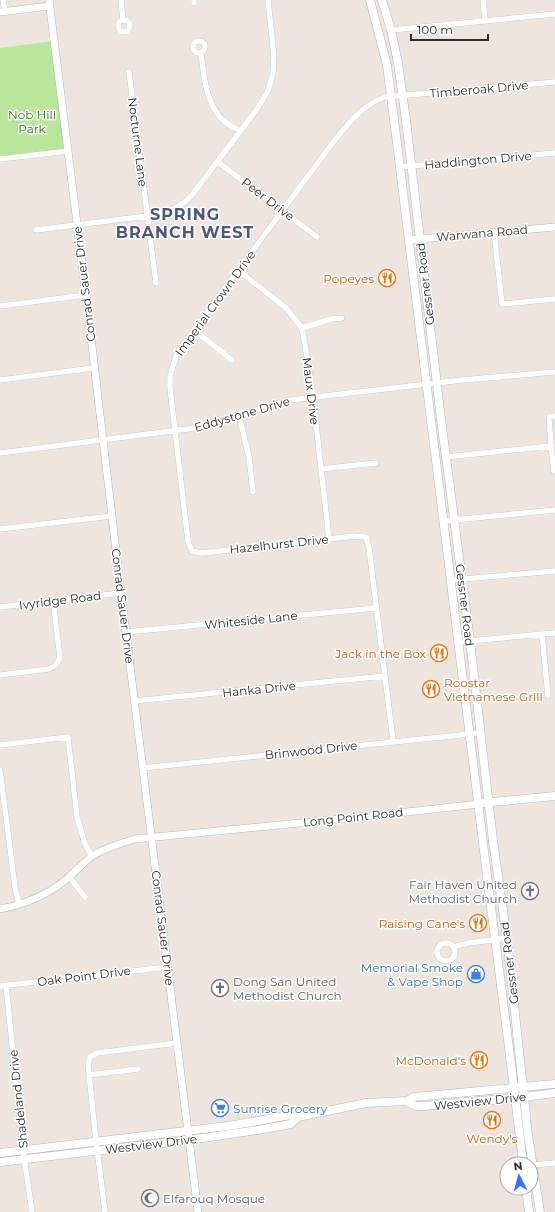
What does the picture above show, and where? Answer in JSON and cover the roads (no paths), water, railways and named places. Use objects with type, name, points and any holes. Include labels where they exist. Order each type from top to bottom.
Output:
[{"type":"main road","name":"Gessner Road","points":[[370,0],[386,65],[391,97],[503,1006],[516,1067]]},
{"type":"main road","name":"Gessner Road","points":[[382,0],[391,30],[403,96],[461,580],[507,938],[514,1005],[516,1067],[523,1156]]},
{"type":"main road","name":"Long Point Road","points":[[479,804],[555,796]]},
{"type":"main road","points":[[503,1006],[514,1005]]},
{"type":"main road","name":"Westview Drive","points":[[0,1162],[188,1130],[258,1121],[290,1114],[298,1117],[366,1103],[407,1101],[414,1097],[555,1084]]},
{"type":"main road","name":"Westview Drive","points":[[407,1101],[415,1106],[424,1106],[519,1098],[555,1093]]},
{"type":"main road","name":"Gessner Road","points":[[519,1098],[532,1156]]},
{"type":"main road","name":"Westview Drive","points":[[0,1153],[23,1150],[189,1140],[291,1124],[298,1117]]},
{"type":"main road","points":[[527,1196],[529,1212]]},
{"type":"main road","name":"Gessner Road","points":[[538,1196],[540,1212]]},
{"type":"street","points":[[4,0],[2,12],[49,3]]},
{"type":"street","points":[[121,0],[123,20]]},
{"type":"street","points":[[36,230],[147,216],[173,209],[186,201],[202,184],[268,91],[273,73],[273,46],[268,0]]},
{"type":"street","points":[[483,0],[485,20]]},
{"type":"street","name":"Conrad Sauer Drive","points":[[49,3],[198,1212]]},
{"type":"street","points":[[391,30],[555,14]]},
{"type":"street","points":[[201,53],[205,83],[212,105],[224,121],[240,132]]},
{"type":"street","name":"Nocturne Lane","points":[[129,72],[156,283]]},
{"type":"street","name":"Timberoak Drive","points":[[403,96],[555,82]]},
{"type":"street","name":"Imperial Crown Drive","points":[[192,551],[188,541],[170,388],[170,376],[177,353],[331,145],[355,117],[364,108],[375,101],[403,96]]},
{"type":"street","points":[[0,159],[68,150]]},
{"type":"street","name":"Haddington Drive","points":[[400,167],[555,153]]},
{"type":"street","name":"Peer Drive","points":[[218,162],[317,237]]},
{"type":"street","name":"Warwana Road","points":[[409,240],[555,227]]},
{"type":"street","points":[[494,232],[502,304],[555,299]]},
{"type":"street","name":"Maux Drive","points":[[239,271],[286,308],[302,328],[313,397],[329,539]]},
{"type":"street","points":[[0,306],[86,295]]},
{"type":"street","points":[[302,328],[331,319],[342,318]]},
{"type":"street","points":[[194,330],[232,360]]},
{"type":"street","points":[[0,380],[93,368]]},
{"type":"street","name":"Eddystone Drive","points":[[0,453],[175,431],[214,424],[274,404],[313,397],[427,384],[555,372]]},
{"type":"street","points":[[239,416],[249,457],[253,492]]},
{"type":"street","points":[[555,416],[549,417],[551,446],[555,471]]},
{"type":"street","points":[[446,457],[551,446]]},
{"type":"street","points":[[321,470],[376,463]]},
{"type":"street","points":[[443,521],[555,510]]},
{"type":"street","points":[[0,529],[112,516]]},
{"type":"street","name":"Hazelhurst Drive","points":[[192,551],[202,552],[354,536],[366,537],[369,548],[376,608]]},
{"type":"street","points":[[451,580],[555,571]]},
{"type":"street","name":"Ivyridge Road","points":[[0,607],[121,593]]},
{"type":"street","points":[[0,675],[49,669],[58,663],[60,658],[53,601]]},
{"type":"street","points":[[376,608],[393,741]]},
{"type":"street","name":"Whiteside Lane","points":[[126,632],[376,608]]},
{"type":"street","points":[[458,642],[555,633]]},
{"type":"street","points":[[542,634],[548,696]]},
{"type":"street","name":"Hanka Drive","points":[[134,701],[385,676]]},
{"type":"street","name":"Brinwood Drive","points":[[143,768],[480,733]]},
{"type":"street","points":[[0,745],[68,738],[77,817],[85,844],[92,856]]},
{"type":"street","points":[[0,770],[14,880],[19,904]]},
{"type":"street","name":"Long Point Road","points":[[0,909],[36,899],[53,890],[69,878],[92,856],[106,849],[135,839],[479,804]]},
{"type":"street","points":[[69,878],[85,897]]},
{"type":"street","points":[[453,947],[475,941],[507,938]]},
{"type":"street","name":"Oak Point Drive","points":[[3,986],[168,967]]},
{"type":"street","name":"Shadeland Drive","points":[[3,986],[32,1212]]},
{"type":"street","points":[[105,1212],[96,1146],[89,1075],[88,1064],[90,1057],[97,1053],[177,1043]]},
{"type":"street","points":[[89,1075],[138,1068]]},
{"type":"street","points":[[539,1164],[555,1163]]},
{"type":"place","name":"Popeyes","points":[[387,278]]},
{"type":"place","name":"Jack in the Box","points":[[439,653]]},
{"type":"place","name":"Roostar Vietnamese Grill","points":[[431,689]]},
{"type":"place","name":"Fair Haven United Methodist Church","points":[[530,891]]},
{"type":"place","name":"Raising Cane's","points":[[478,923]]},
{"type":"place","name":"Memorial Smoke & Vape Shop","points":[[476,974]]},
{"type":"place","name":"Dong San United Methodist Church","points":[[220,988]]},
{"type":"place","name":"McDonald's","points":[[479,1060]]},
{"type":"place","name":"Sunrise Grocery","points":[[220,1108]]},
{"type":"place","name":"Wendy's","points":[[492,1120]]},
{"type":"place","name":"Elfarouq Mosque","points":[[150,1198]]},
{"type":"district","name":"SPRING BRANCH WEST","points":[[185,223]]},
{"type":"park label","name":"Nob Hill Park","points":[[32,121]]}]
